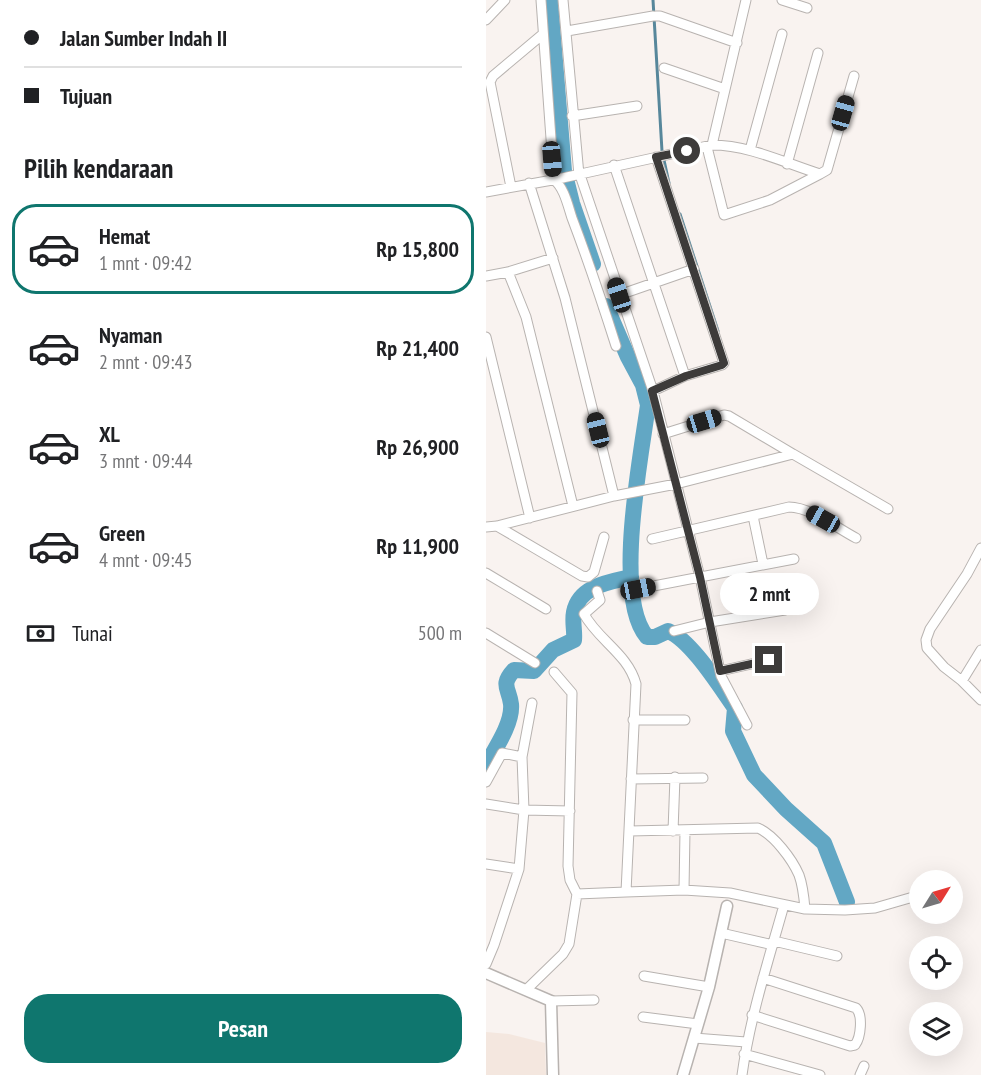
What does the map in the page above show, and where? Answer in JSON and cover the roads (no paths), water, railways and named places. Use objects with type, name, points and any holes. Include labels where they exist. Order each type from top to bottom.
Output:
[{"type":"street","points":[[486,21],[505,0]]},
{"type":"street","points":[[541,0],[556,180],[592,270],[616,346]]},
{"type":"street","points":[[563,0],[579,175],[652,391],[700,577],[720,671],[747,725]]},
{"type":"street","points":[[746,0],[710,146],[724,215],[770,200],[827,170],[854,76]]},
{"type":"street","points":[[782,0],[807,8]]},
{"type":"street","points":[[567,31],[654,16],[737,43]]},
{"type":"street","points":[[511,187],[490,82],[493,76],[543,34]]},
{"type":"street","points":[[750,150],[782,34]]},
{"type":"street","points":[[787,164],[818,53]]},
{"type":"street","points":[[664,68],[725,89]]},
{"type":"street","points":[[572,116],[637,106]]},
{"type":"street","points":[[486,192],[556,180],[614,165],[710,146],[727,145],[750,150],[820,174]]},
{"type":"street","points":[[652,391],[724,363],[656,157]]},
{"type":"street","points":[[614,165],[686,376]]},
{"type":"street","points":[[529,183],[566,298],[614,496]]},
{"type":"street","points":[[486,276],[508,272],[553,258]]},
{"type":"street","points":[[619,295],[694,269]]},
{"type":"street","points":[[508,272],[526,318],[573,506]]},
{"type":"street","points":[[486,337],[530,518]]},
{"type":"street","points":[[663,434],[724,415],[729,416],[888,509]]},
{"type":"street","points":[[486,527],[614,496],[676,484],[793,454]]},
{"type":"street","points":[[652,539],[789,507],[797,507],[856,538]]},
{"type":"street","points":[[753,516],[763,564]]},
{"type":"street","points":[[497,526],[582,576],[588,577],[594,572],[604,537]]},
{"type":"street","points":[[981,548],[967,574],[930,629],[926,640],[927,648],[944,667],[981,700]]},
{"type":"street","points":[[638,589],[794,559]]},
{"type":"street","points":[[486,573],[546,609]]},
{"type":"street","points":[[597,591],[600,597],[598,603],[585,614],[587,620],[627,664],[636,684],[626,892]]},
{"type":"street","points":[[674,631],[710,622],[785,610]]},
{"type":"street","points":[[486,633],[535,663]]},
{"type":"street","points":[[962,681],[981,650]]},
{"type":"street","points":[[720,671],[769,660]]},
{"type":"street","points":[[527,989],[563,954],[569,944],[577,894],[570,880],[568,866],[572,693],[554,672]]},
{"type":"street","points":[[486,964],[519,869],[524,810],[522,757],[532,703]]},
{"type":"street","points":[[633,720],[685,720]]},
{"type":"street","points":[[486,782],[502,753],[522,757]]},
{"type":"street","points":[[673,831],[675,777]]},
{"type":"street","points":[[631,779],[703,778]]},
{"type":"street","points":[[486,804],[524,810],[570,812]]},
{"type":"street","points":[[630,831],[758,828],[768,832],[798,873],[803,889],[805,909]]},
{"type":"street","points":[[684,890],[685,831]]},
{"type":"street","points":[[486,864],[519,869]]},
{"type":"street","points":[[577,894],[684,890],[730,893],[805,909],[875,908],[909,898]]},
{"type":"street","points":[[742,1075],[752,1015],[784,905]]},
{"type":"street","points":[[683,1075],[710,987],[727,906]]},
{"type":"street","points":[[721,933],[837,956]]},
{"type":"street","points":[[486,973],[551,1001],[594,1000]]},
{"type":"street","points":[[644,976],[710,987]]},
{"type":"street","points":[[752,1015],[850,1046],[855,1045],[858,1041],[861,1017],[860,1012],[855,1008],[763,978]]},
{"type":"street","points":[[551,1001],[553,1075]]},
{"type":"street","points":[[643,1017],[698,1024]]},
{"type":"street","points":[[694,1038],[746,1042]]},
{"type":"street","points":[[744,1054],[820,1075]]},
{"type":"waterway","points":[[550,0],[564,171],[572,203],[593,264]]},
{"type":"waterway","points":[[653,0],[662,151],[669,183]]},
{"type":"waterway","points":[[680,214],[718,331]]},
{"type":"waterway","points":[[606,306],[643,385],[648,405],[632,526],[632,591],[637,618],[647,637],[655,637],[668,631],[677,636],[713,677],[735,708],[733,731],[754,775],[786,809],[824,843],[847,902]]},
{"type":"waterway","points":[[486,765],[503,736],[509,719],[511,704],[506,683],[510,675],[514,670],[534,671],[553,650],[574,640],[574,612],[577,603],[588,591],[605,583],[631,577]]}]
